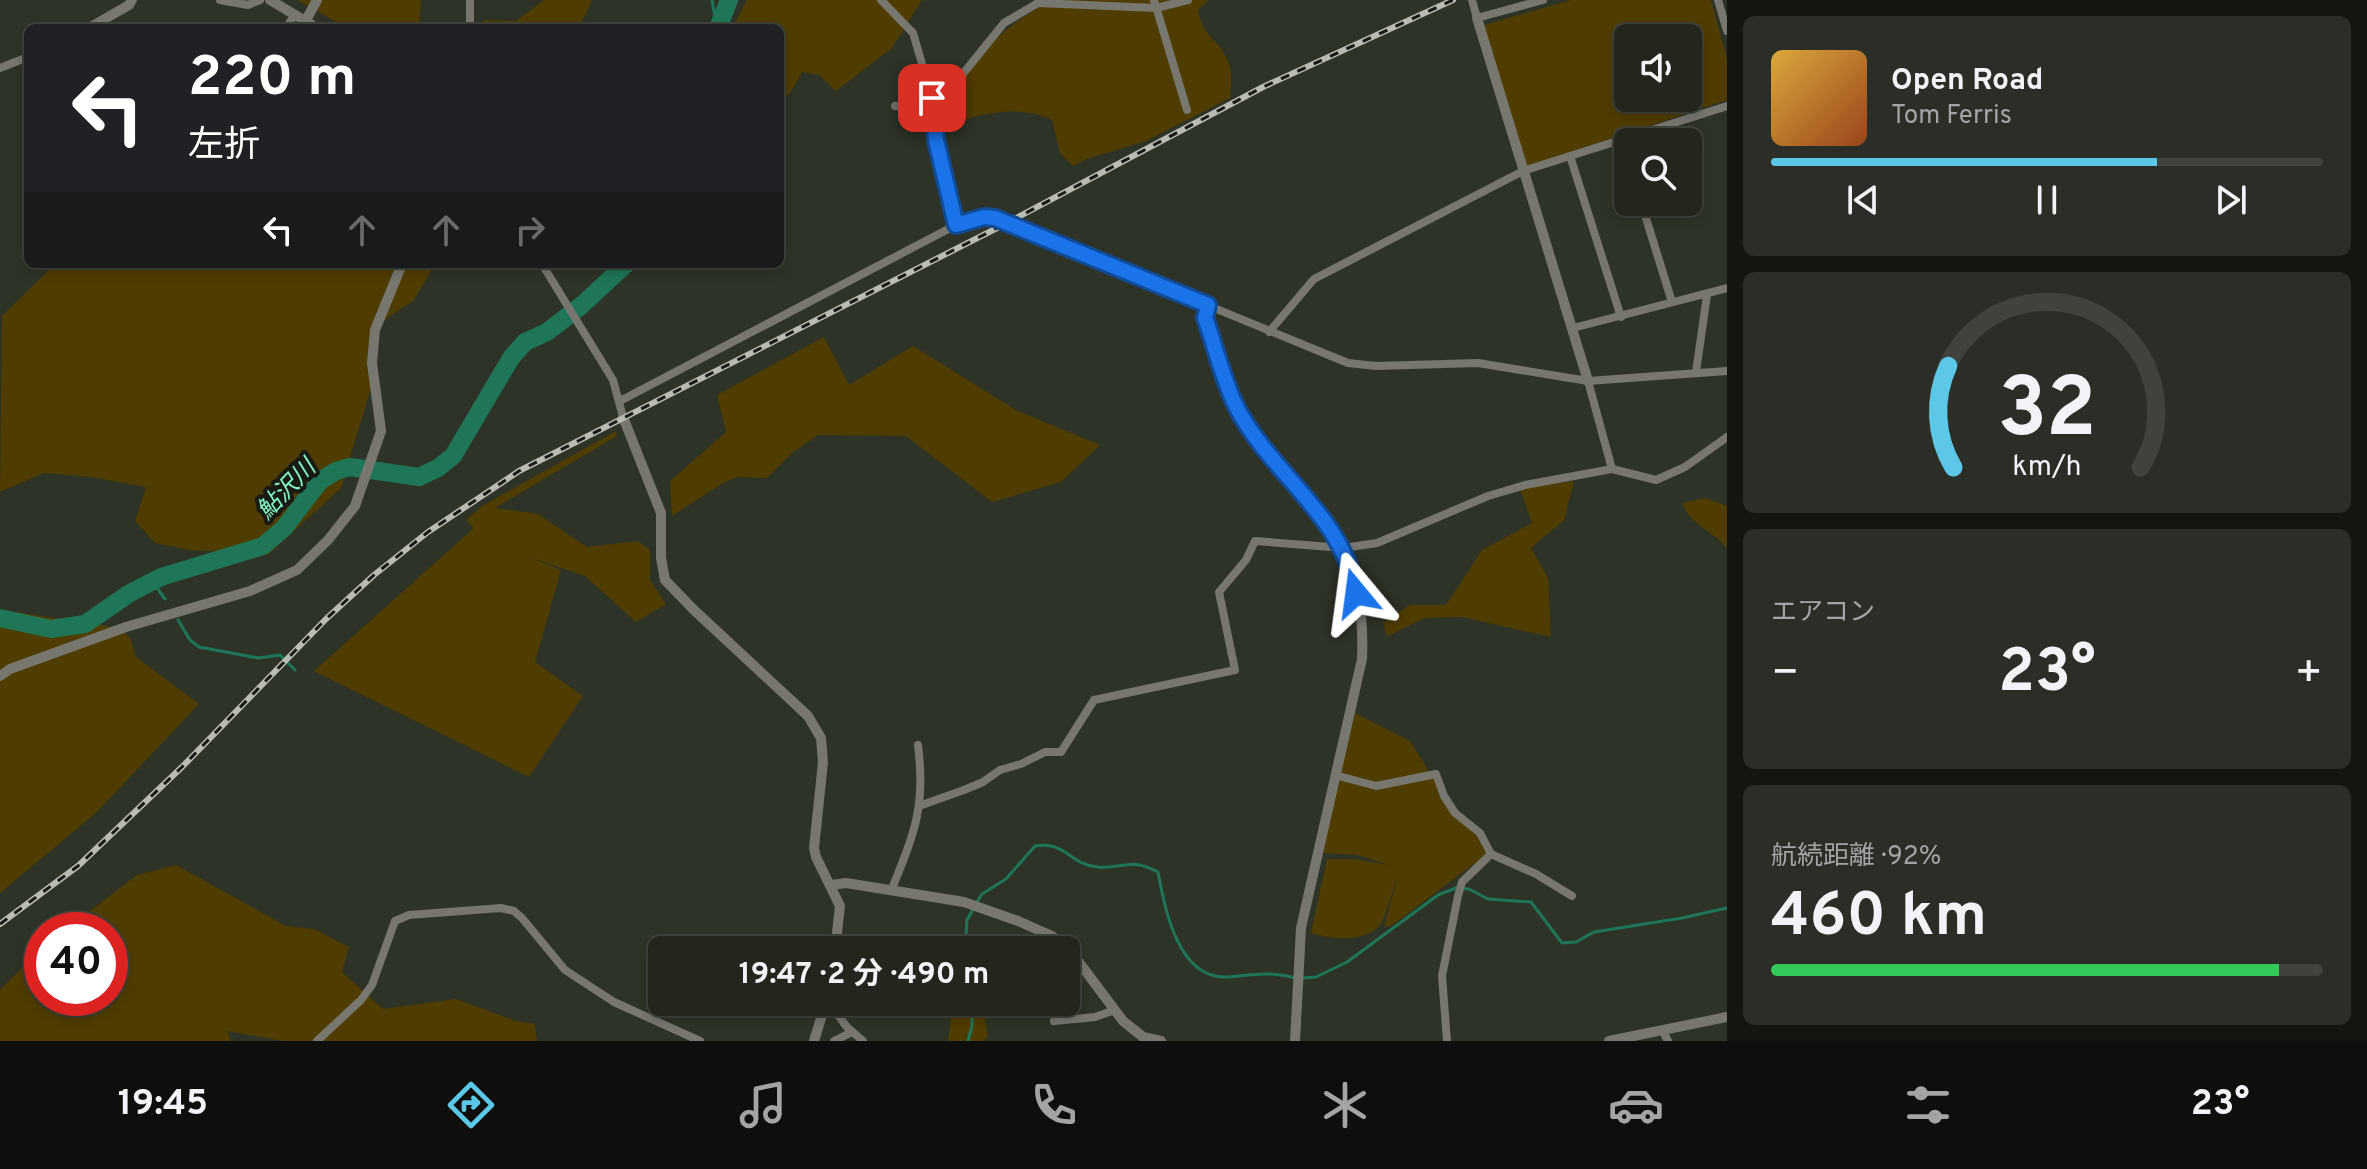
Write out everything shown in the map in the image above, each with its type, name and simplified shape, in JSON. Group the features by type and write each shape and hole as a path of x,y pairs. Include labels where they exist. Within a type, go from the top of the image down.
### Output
{"street":[{"path":"96,24 129,5 132,0"},
{"path":"220,0 248,5 260,0"},
{"path":"270,0 309,24"},
{"path":"305,22 317,0"},
{"path":"470,0 470,24"},
{"path":"881,0 913,33 932,98 936,140 956,225"},
{"path":"932,98 962,75 1004,23 1040,2 1155,4 1188,0"},
{"path":"1472,0 1573,328 1612,469"},
{"path":"1477,18 1543,0"},
{"path":"1718,0 1727,31"},
{"path":"1155,4 1187,110"},
{"path":"288,24 294,15"},
{"path":"0,68 24,59"},
{"path":"895,106 933,110"},
{"path":"1657,128 1727,106"},
{"path":"1269,332 1314,279 1523,171 1614,142"},
{"path":"1570,156 1621,317"},
{"path":"1645,216 1672,302"},
{"path":"620,401 956,225 984,217 995,218 1348,363 1376,366 1478,363 1588,381 1727,371"},
{"path":"0,676 10,669 126,627 250,591 297,570 328,540 355,506 381,431 372,363 375,330 400,268"},
{"path":"545,268 613,380 623,417 661,513 661,558 665,580 808,716 821,738 823,762 814,848 840,906 837,936"},
{"path":"1573,328 1727,288"},
{"path":"1696,372 1707,295"},
{"path":"1208,305 1205,318 1238,409 1261,444 1333,530 1343,548 1354,577 1363,634 1301,928 1295,1041"},
{"path":"919,806 983,782 1000,770 1045,752 1061,752 1094,700 1235,670 1219,592 1246,560 1255,541 1343,548 1377,543 1488,496 1525,485 1612,469 1656,480 1685,467 1727,437"},
{"path":"891,891 916,830 922,780 918,745"},
{"path":"1335,775 1376,786 1436,774 1444,796 1455,813 1480,833 1491,854 1536,874 1572,896"},
{"path":"1447,1041 1442,976 1458,896 1462,882 1491,854"},
{"path":"832,885 846,883 964,902 1052,936 1075,957 1123,1021 1143,1037 1161,1041"},
{"path":"317,1041 354,1008 372,985 395,921 409,915 501,908 514,911 522,918 565,970 614,1002 700,1041"},
{"path":"1054,1021 1095,1017 1115,1010"},
{"path":"814,1041 822,1016"},
{"path":"839,1016 863,1041"},
{"path":"1609,1041 1727,1017"},
{"path":"1662,1030 1668,1041"},
{"path":"834,1041 852,1032"}],"shaded area":[{"path":"297,0 421,0 419,24 340,24"},
{"path":"544,0 592,0 581,24 482,24 483,20 516,21"},
{"path":"747,0 922,0 892,48 836,91 819,75 802,72 791,92 784,98 784,24 736,24"},
{"path":"1053,0 1209,0 1198,10 1203,27 1229,64 1230,98 1146,141 1073,166 1060,153 1052,120 1040,115 1003,112 954,123 940,118 939,100 977,57 1005,31"},
{"path":"1571,0 1711,0 1727,59 1727,100 1702,108 1702,24 1614,24 1614,112 1691,112 1643,128 1614,128 1614,137 1522,168 1477,27"},
{"path":"51,268 433,268 414,300 377,325 370,391 341,488 269,554 190,550 155,543 135,521 146,487 92,477 44,473 0,492 2,316"},
{"path":"824,337 849,385 913,346 1016,410 1100,445 1061,482 992,502 906,436 818,435 792,453 767,478 738,477 723,483 672,516 670,481 726,432 717,395"},
{"path":"616,431 617,436 495,508 538,514 587,547 638,541 650,550 650,580 666,604 636,622 585,576 530,557 561,570 535,662 583,696 529,777 314,671 474,528 466,520 482,506"},
{"path":"1574,481 1564,520 1531,548 1548,578 1551,637 1462,617 1425,618 1387,636 1383,623 1410,605 1446,605 1482,550 1532,523 1520,489"},
{"path":"1705,498 1727,506 1727,549 1691,518 1682,503"},
{"path":"16,612 119,628 130,638 136,657 199,704 96,813 0,893 0,617"},
{"path":"1355,713 1410,741 1453,810 1474,828 1490,852 1391,926 1384,927 1397,879 1379,926 1365,935 1337,938 1311,933 1327,859 1353,859 1389,865 1358,855 1322,853"},
{"path":"176,865 286,926 314,929 349,947 342,972 383,1009 456,999 516,1021 535,1024 537,1041 282,1041 228,1031 230,1041 0,1041 0,990 24,966 24,1016 128,1016 128,912 89,912 137,875"},
{"path":"951,1016 984,1016 988,1036 984,1041 948,1041"}],"waterway":[{"path":"712,0 719,22"},
{"name":"鮎沢川","path":"720,24 729,0"},
{"name":"鮎沢川","path":"0,618 51,629 85,624 130,593 161,577 263,546 284,528 320,481 336,471 350,467 419,477 438,468 453,456 511,358 525,342 547,332 622,268"},
{"path":"152,581 165,599"},
{"path":"178,620 190,640 199,647 258,658 280,655 295,670"},
{"path":"977,902 982,894 1006,879 1035,846 1054,847 1080,862 1098,867 1140,865 1158,872 1177,940 1197,967 1211,975 1228,977 1270,974 1296,978"},
{"path":"1303,978 1316,977 1347,962 1438,895 1456,888 1469,889 1488,899 1531,902 1562,943 1576,942 1594,932 1727,908"},
{"path":"966,936 967,920 973,909"},
{"path":"968,1041 972,1016"}],"railway":[{"path":"0,924 78,866 374,575 428,532 519,471 1007,223 1263,87 1453,0"}],"route":[{"path":"932,98 936,140 956,225 971,219 995,218 1208,305 1205,318 1238,409 1261,444 1333,530 1354,577 1356,593"}]}
